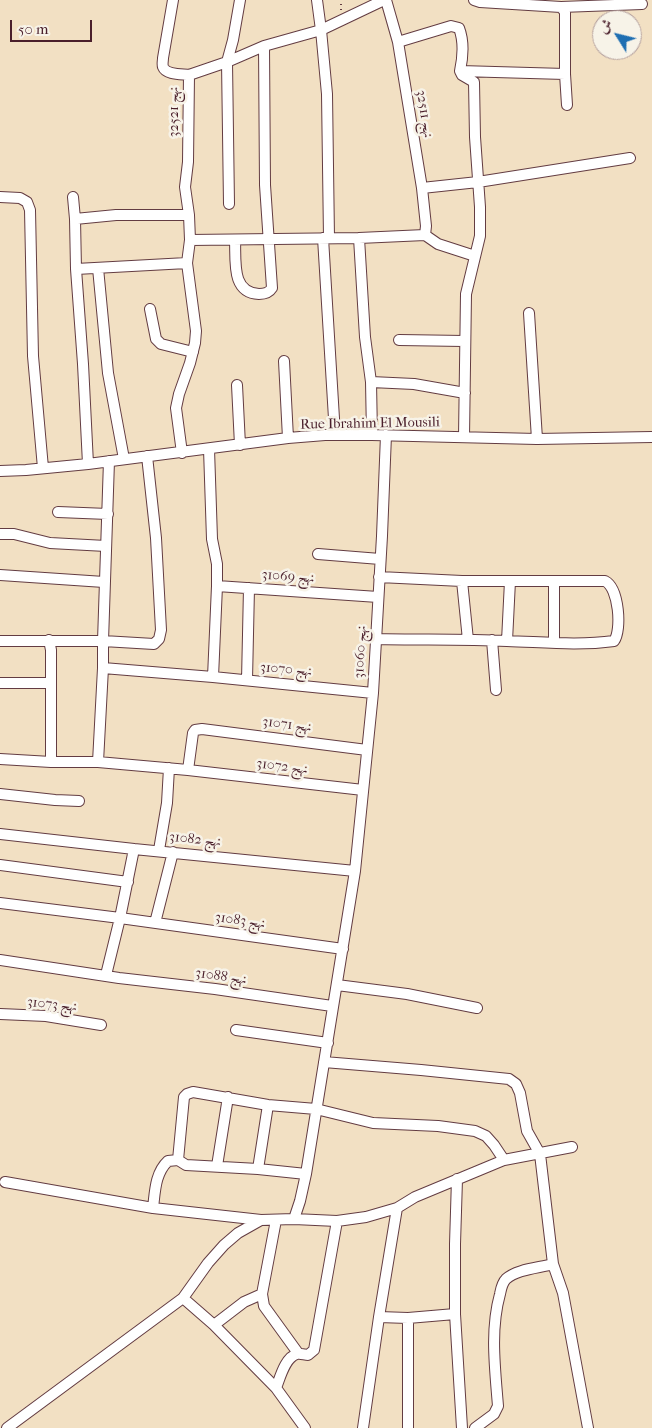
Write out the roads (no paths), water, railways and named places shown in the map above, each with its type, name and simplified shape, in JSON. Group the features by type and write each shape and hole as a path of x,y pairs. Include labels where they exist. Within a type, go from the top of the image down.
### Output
{"street":[{"name":"نهج 32521","path":"173,0 163,58 166,70 189,75 188,162 185,187 190,240 187,263 196,331 193,352 176,408 182,452"},
{"path":"228,204 227,62 240,0"},
{"path":"317,0 326,94 326,238 335,435"},
{"path":"189,75 227,62 264,46 321,30 385,0"},
{"name":"نهج 32511","path":"385,0 398,42 422,188 426,226 425,235"},
{"path":"474,0 480,2 561,7 646,3"},
{"path":"561,7 565,12 567,105"},
{"path":"398,42 450,26 458,28 462,44 460,71 462,75 474,82 474,128 480,208 480,236 466,294 464,437"},
{"path":"235,240 237,278 240,286 254,294 269,292 272,288 268,239 263,111 264,46"},
{"path":"460,71 565,74"},
{"path":"422,188 478,182 630,158"},
{"path":"0,197 20,198 27,202 30,210 33,356 43,468"},
{"path":"73,197 88,464"},
{"path":"75,219 116,215 189,215"},
{"path":"190,240 359,238 425,235 438,244 475,256"},
{"path":"359,238 365,337 371,382 372,435"},
{"path":"76,269 187,263"},
{"path":"98,268 108,373 124,459"},
{"path":"150,309 156,339 161,344 193,352"},
{"path":"529,313 537,439"},
{"path":"398,340 464,341"},
{"path":"284,361 288,438"},
{"path":"371,382 414,384 465,394"},
{"path":"237,385 240,445"},
{"name":"Rue Ibrahim El Mousili","path":"0,471 109,462 288,438 335,435 537,439 652,437"},
{"name":"نهج 31060","path":"343,949 355,871 373,692 387,453 386,435"},
{"path":"208,449 212,539 217,564 213,677"},
{"path":"0,641 103,640 151,644 158,642 161,630 156,538 147,456"},
{"path":"98,762 103,668 104,582 109,462"},
{"path":"58,512 108,514"},
{"path":"0,534 14,534 50,543 106,546"},
{"path":"318,554 380,559"},
{"path":"0,575 104,582"},
{"path":"376,639 507,640 554,643 614,641 618,632 617,601 613,588 606,581 462,581 379,578"},
{"path":"462,581 468,640"},
{"path":"507,640 510,581"},
{"path":"554,582 554,643"},
{"name":"نهج 31069","path":"217,586 378,597"},
{"path":"247,680 249,588"},
{"path":"49,640 51,650 51,762"},
{"path":"492,640 496,690"},
{"name":"نهج 31070","path":"103,668 373,692"},
{"path":"0,683 50,683"},
{"name":"نهج 31071","path":"193,770 193,733 195,730 202,729 367,750"},
{"name":"نهج 31072","path":"0,759 98,762 193,770 364,790"},
{"path":"159,850 167,803 169,768"},
{"path":"0,794 79,801"},
{"name":"نهج 31082","path":"0,834 355,871"},
{"path":"106,975 134,849"},
{"path":"155,923 173,852"},
{"path":"0,865 128,882"},
{"path":"0,903 120,918"},
{"name":"نهج 31083","path":"120,918 343,949"},
{"path":"294,1219 306,1174 328,1043 332,1006 343,949"},
{"name":"نهج 31088","path":"0,960 118,978 332,1006"},
{"path":"337,985 407,994 477,1008"},
{"name":"نهج 31073","path":"0,1014 46,1016 101,1025"},
{"path":"236,1030 328,1043"},
{"path":"324,1062 509,1079 516,1084 520,1093 527,1131 540,1154 553,1264 562,1293 588,1428"},
{"path":"178,1160 183,1106 187,1094 198,1092 268,1104 316,1109 373,1124 438,1126 475,1131 486,1136 504,1160"},
{"path":"217,1166 228,1097"},
{"path":"258,1169 268,1104"},
{"path":"5,1182 153,1208 261,1220 337,1221 366,1217 397,1208 415,1197 504,1160 572,1147"},
{"path":"153,1208 159,1172 168,1161 178,1160 186,1165 306,1174"},
{"path":"457,1179 455,1314 462,1428"},
{"path":"363,1428 397,1208"},
{"path":"7,1428 183,1298 208,1263 224,1245 238,1233 261,1220"},
{"path":"276,1220 262,1294 264,1306 298,1354"},
{"path":"276,1388 287,1362 293,1356 298,1354 308,1355 314,1350 337,1221"},
{"path":"475,1428 494,1414 498,1406 494,1314 503,1283 506,1279 516,1274 553,1264"},
{"path":"214,1325 244,1302 262,1294"},
{"path":"183,1298 214,1325 276,1388 305,1428"},
{"path":"379,1317 408,1318 455,1314"},
{"path":"408,1318 408,1428"}]}
